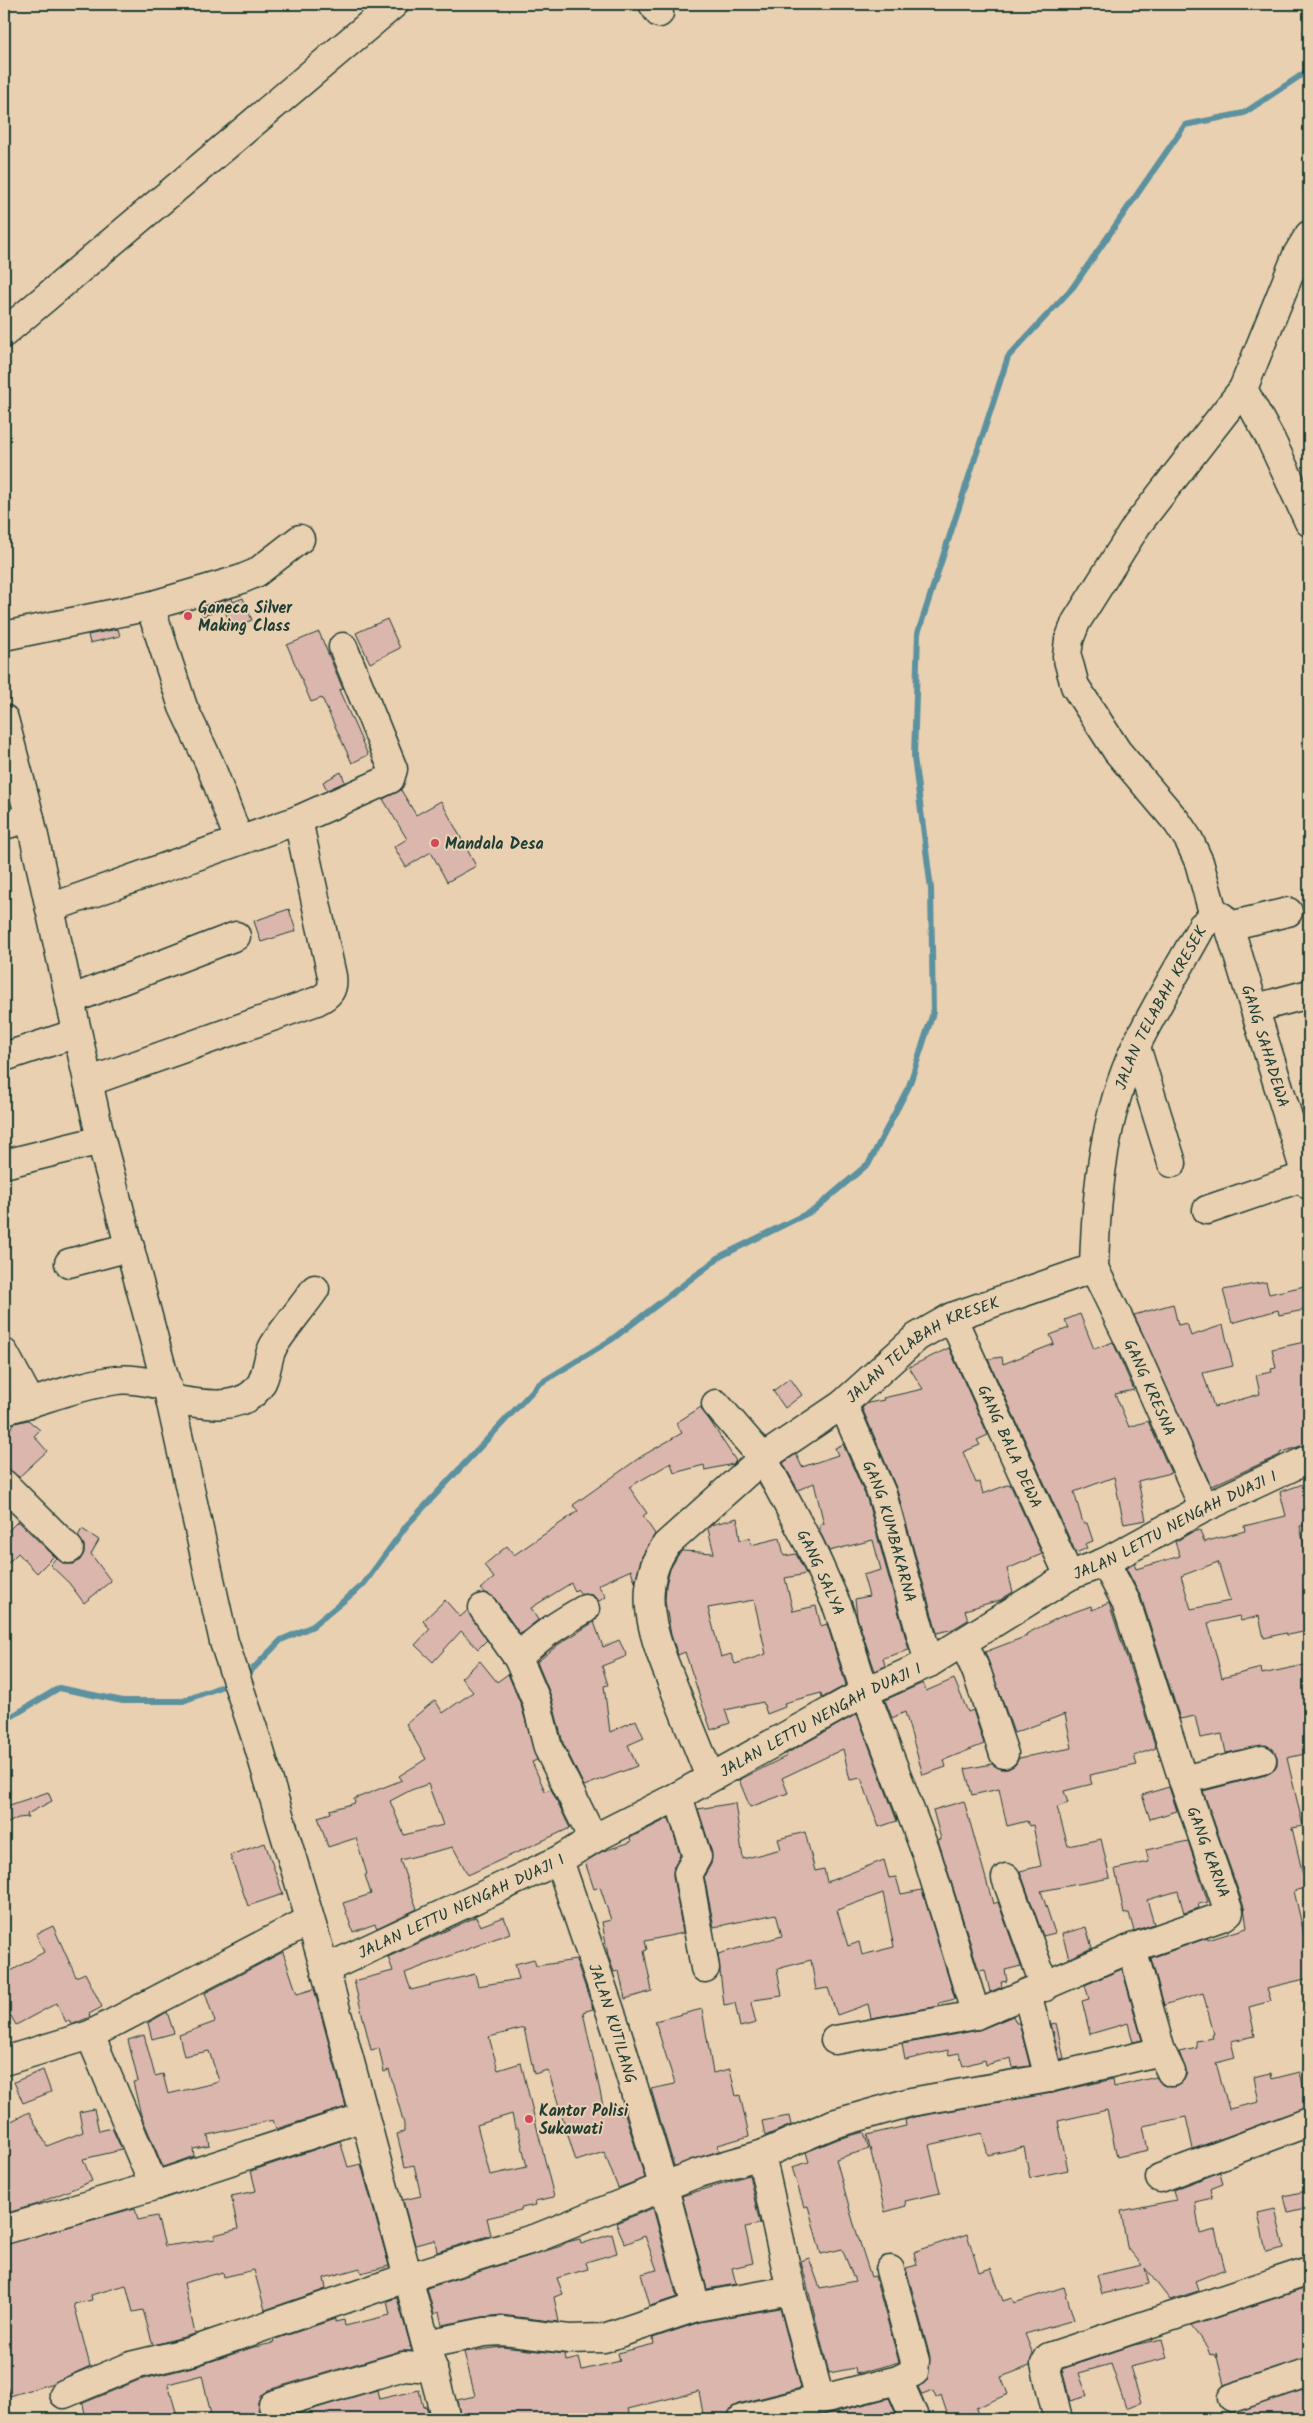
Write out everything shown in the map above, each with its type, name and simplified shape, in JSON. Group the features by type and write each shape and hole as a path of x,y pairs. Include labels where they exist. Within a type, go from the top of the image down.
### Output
{"street":[{"path":"4,333 393,4"},
{"name":"GANG SAHADEWA","path":"1308,1180 1256,1008 1189,840 1177,822 1117,751 1075,686 1067,656 1069,640 1076,622 1137,525 1243,389 1297,255 1309,235"},
{"path":"1243,389 1271,440 1309,522"},
{"path":"4,636 150,606 205,591 256,573 300,539"},
{"path":"150,606 183,706 209,762 239,840"},
{"path":"50,908 298,820 385,783 392,775 392,769 343,647"},
{"path":"4,719 30,818 101,1140 169,1392 224,1642 257,1741 325,1969 406,2278 430,2356 446,2419"},
{"path":"4,825 30,818"},
{"path":"88,1082 317,1001 330,993 333,985 332,976 298,820"},
{"path":"1222,921 1288,912"},
{"name":"JALAN TELABAH KRESEK","path":"710,1777 654,1638 650,1590 654,1569 666,1545 764,1458 843,1404 917,1337 952,1317 1094,1268 1098,1190 1109,1131 1123,1079 1136,1047 1202,926 1222,921"},
{"path":"70,1000 236,936"},
{"path":"1256,1008 1309,994"},
{"path":"4,1057 77,1033"},
{"path":"1136,1047 1172,1163"},
{"path":"4,1164 101,1140"},
{"path":"1207,1210 1308,1180"},
{"path":"69,1263 130,1247"},
{"name":"GANG KRESNA","path":"1094,1268 1133,1348 1204,1508"},
{"path":"4,1410 86,1386 118,1380 139,1381 169,1392 217,1405 237,1401 252,1394 262,1383 273,1346 315,1289"},
{"name":"GANG BALA DEWA","path":"952,1317 1069,1576"},
{"path":"4,1353 31,1403"},
{"name":"GANG SALYA","path":"716,1404 764,1458 810,1546 838,1608 865,1692 927,1855 976,2015"},
{"name":"GANG KUMBAKARNA","path":"843,1404 882,1494 929,1663"},
{"name":"JALAN LETTU NENGAH DUAJI I","path":"325,1969 559,1860 593,1838 678,1796 865,1692 929,1663 1069,1576 1105,1562 1204,1508 1309,1459"},
{"path":"6,1492 69,1549"},
{"name":"GANG KARNA","path":"835,2040 976,2015 1132,1948 1224,1916 1229,1912 1183,1780 1126,1602 1105,1562"},
{"path":"484,1608 518,1658 536,1700 548,1748 593,1838"},
{"path":"518,1658 533,1642 586,1609"},
{"path":"964,1643 977,1672 1004,1754"},
{"path":"1183,1780 1262,1760"},
{"path":"678,1796 697,1857 688,1873 705,1968"},
{"name":"JALAN KUTILANG","path":"559,1860 615,2025 664,2188 696,2307"},
{"path":"1006,1878 1036,1990 1048,2078"},
{"path":"4,2061 90,2035 310,1920"},
{"path":"64,2394 134,2365 193,2351 406,2278 539,2237 695,2174 761,2155 833,2124 911,2102 1048,2078 1166,2061 1132,1948"},
{"path":"90,2035 154,2186"},
{"path":"4,2230 154,2186 364,2117"},
{"path":"1160,2178 1309,2122"},
{"path":"761,2155 791,2290 820,2400"},
{"path":"742,2419 898,2380 914,2372 916,2364 890,2270"},
{"path":"1058,2419 1046,2364 1047,2359 1309,2271"},
{"path":"273,2405 404,2366 485,2332 502,2331 569,2339 604,2338 696,2307 791,2290"},
{"path":"1232,2398 1309,2372"},
{"path":"898,2380 915,2419"}],"building":[{"path":"232,598 233,602 243,598 252,620 232,628 224,609 203,616 200,608"},
{"path":"387,619 400,648 370,663 356,633"},
{"path":"118,629 120,636 90,643 88,635"},
{"path":"319,632 343,689 339,690 368,755 352,763 322,698 311,702 287,645"},
{"path":"341,772 345,782 327,790 323,782"},
{"path":"401,790 416,815 441,801 476,866 447,882 431,852 406,867 394,847 407,839 383,799"},
{"path":"289,909 296,931 261,942 254,921"},
{"path":"1266,1282 1269,1294 1309,1285 1309,1309 1279,1315 1278,1310 1232,1323 1223,1290"},
{"path":"1173,1304 1178,1325 1187,1323 1191,1336 1223,1325 1233,1366 1203,1373 1214,1407 1260,1394 1256,1375 1272,1372 1271,1369 1276,1368 1272,1349 1309,1341 1309,1443 1280,1453 1280,1455 1211,1486 1134,1315"},
{"path":"1080,1314 1094,1349 1113,1342 1134,1390 1115,1394 1129,1427 1148,1421 1171,1473 1138,1481 1146,1520 1124,1524 1114,1477 1074,1492 1083,1523 1087,1523 1093,1541 1085,1544 1087,1548 1076,1553 988,1359 1002,1357 1003,1364 1054,1344 1050,1335 1069,1328 1065,1320"},
{"path":"949,1348 988,1435 977,1440 980,1445 963,1452 976,1483 980,1482 983,1494 1010,1484 1042,1554 1007,1569 1013,1592 1000,1600 965,1610 968,1620 953,1629 937,1633 897,1490 862,1408 868,1403 884,1400 883,1398 923,1389 909,1367"},
{"path":"790,1378 802,1395 785,1408 773,1391"},
{"path":"701,1407 736,1461 733,1464 705,1470 704,1465 674,1473 671,1463 629,1487 647,1513 643,1516 655,1534 642,1556 635,1582 631,1570 598,1585 606,1597 599,1601 592,1595 581,1594 577,1589 575,1591 571,1583 531,1608 538,1620 520,1634 495,1599 480,1589 494,1578 484,1565 507,1546 514,1555 578,1511 573,1505 642,1456 682,1433 676,1423"},
{"path":"28,1420 40,1430 34,1436 47,1451 19,1477 4,1468 4,1435 15,1423"},
{"path":"843,1444 867,1499 909,1650 883,1658 885,1666 875,1671 857,1617 855,1599 869,1596 863,1575 881,1570 873,1540 829,1551 820,1532 820,1524 824,1524 814,1483 798,1490 783,1463 796,1454 802,1467 838,1455 835,1448"},
{"path":"1309,1482 1309,1525 1300,1526 1309,1570 1304,1571 1309,1589 1309,1631 1287,1635 1286,1633 1264,1638 1259,1616 1241,1621 1239,1616 1208,1623 1222,1678 1261,1668 1262,1674 1309,1664 1309,1753 1287,1758 1303,1826 1292,1828 1306,1888 1294,1891 1306,1942 1309,1941 1309,1978 1267,1988 1271,2001 1249,2007 1255,2036 1231,2041 1235,2058 1216,2063 1229,2109 1259,2102 1254,2077 1271,2073 1272,2079 1300,2072 1308,2107 1193,2149 1186,2117 1143,2126 1148,2150 1117,2157 1107,2110 1058,2121 1068,2170 1030,2178 1024,2147 988,2155 982,2133 929,2145 940,2193 905,2201 906,2206 885,2212 867,2135 906,2126 905,2120 914,2117 1052,2093 1113,2079 1114,2087 1156,2077 1163,2085 1169,2087 1177,2086 1184,2080 1187,2073 1179,2052 1197,2048 1196,2041 1213,2038 1212,2035 1214,2034 1203,1993 1164,2005 1151,1958 1207,1938 1208,1940 1247,1928 1244,1907 1203,1791 1266,1775 1273,1771 1277,1765 1277,1757 1273,1749 1266,1745 1226,1753 1222,1734 1200,1738 1195,1716 1180,1719 1141,1597 1126,1568 1134,1564 1136,1569 1180,1556 1175,1542 1192,1532 1200,1530 1204,1542 1245,1531 1244,1526 1286,1516 1280,1492","holes":["1218,1562 1230,1601 1191,1609 1181,1576"]},
{"path":"737,1518 740,1540 750,1538 751,1545 780,1538 784,1556 796,1554 806,1574 785,1578 793,1611 816,1606 821,1626 827,1624 846,1685 822,1698 821,1693 784,1703 785,1707 767,1714 763,1702 725,1710 730,1723 711,1730 685,1652 678,1655 671,1635 665,1601 670,1569 678,1555 683,1551 714,1553 708,1529 711,1525","holes":["754,1600 766,1654 735,1664 731,1654 721,1657 708,1608"]},
{"path":"18,1521 54,1556 37,1573 18,1553 4,1567 4,1535"},
{"path":"82,1529 99,1540 91,1554 111,1581 84,1603 69,1583 50,1565 56,1558 65,1564 74,1564 80,1560 84,1553 84,1545 78,1536"},
{"path":"445,1600 460,1617 468,1610 487,1640 478,1649 461,1631 433,1662 415,1645 430,1629 423,1621"},
{"path":"1109,1603 1156,1748 1134,1756 1137,1765 1089,1775 1092,1784 1064,1791 1068,1803 1057,1807 1068,1846 1101,1839 1110,1878 1041,1891 1055,1933 1043,1936 1020,1871 1041,1866 1033,1825 1029,1826 1027,1821 1007,1826 999,1789 972,1795 965,1769 992,1764 1000,1769 1008,1769 1015,1765 1019,1758 1072,1748 1065,1714 1014,1733 985,1652 1027,1636 1026,1634 1060,1617 1091,1606 1092,1610"},
{"path":"594,1622 603,1647 619,1640 627,1656 602,1666 608,1685 604,1686 610,1732 636,1720 644,1738 628,1745 637,1766 584,1786 563,1743 551,1696 537,1662 559,1644"},
{"path":"480,1661 497,1682 508,1674 521,1705 537,1760 532,1762 545,1791 551,1789 570,1828 468,1875 453,1847 400,1860 417,1909 377,1928 375,1924 353,1932 343,1903 371,1894 365,1875 367,1874 356,1838 328,1847 318,1817 331,1813 330,1810 355,1803 354,1799 402,1780 399,1776 426,1759 406,1724 435,1700 443,1713 473,1692 461,1678","holes":["428,1784 443,1825 404,1835 390,1801"]},
{"path":"954,1679 968,1712 973,1710 984,1744 944,1760 946,1767 923,1775 905,1712 892,1718 885,1700 923,1683 926,1691"},
{"path":"857,1714 897,1821 879,1827 861,1778 850,1780 843,1749 782,1778 788,1793 750,1807 739,1780 787,1756 786,1754"},
{"path":"1169,1787 1177,1811 1150,1819 1142,1795"},
{"path":"48,1792 52,1801 27,1814 28,1817 18,1818 4,1825 4,1807"},
{"path":"964,1801 993,1904 998,1902 1021,1966 1005,1970 1007,1981 1001,1982 1002,1987 990,1992 985,1970 979,1971 938,1840 941,1839 933,1810"},
{"path":"735,1803 743,1859 781,1849 778,1839 805,1832 815,1871 824,1869 827,1882 884,1860 889,1878 896,1877 901,1894 922,1890 955,1999 939,2003 940,2006 871,2018 868,2004 837,2015 828,1988 816,1990 811,1960 777,1969 782,1996 754,2000 751,2003 756,2023 740,2027 735,2003 724,2005 718,1954 782,1936 776,1914 714,1927 704,1876 711,1864 712,1853 698,1809","holes":["883,1893 894,1947 862,1955 859,1942 848,1946 837,1910"]},
{"path":"669,1818 680,1855 674,1866 673,1876 683,1933 645,1941 647,1950 644,1951 652,1991 625,1999 619,1971 614,1972 608,1955 602,1922 611,1920 600,1887 594,1889 585,1862 601,1852 631,1842 630,1838"},
{"path":"1188,1841 1208,1902 1198,1904 1199,1908 1184,1913 1178,1891 1147,1900 1154,1924 1134,1931 1129,1913 1124,1914 1115,1869 1149,1862 1146,1850"},
{"path":"265,1843 283,1894 248,1906 230,1855"},
{"path":"476,1917 480,1926 504,1917 510,1933 405,1973 411,1990 475,1974 478,1986 519,1979 515,1964 534,1959 536,1966 576,1960 593,2009 583,2012 604,2110 618,2105 621,2115 625,2114 645,2178 618,2188 604,2152 576,2161 548,2070 534,2074 524,2028 489,2037 498,2070 521,2063 554,2197 535,2201 536,2205 521,2208 521,2210 487,2218 491,2235 437,2252 435,2240 415,2245 403,2200 421,2196 414,2165 405,2167 397,2134 404,2132 404,2124 389,2070 384,2072 379,2048 371,2050 354,1981 393,1971 388,1957","holes":["512,2114 515,2128 518,2128 527,2167 490,2175 477,2125"]},
{"path":"53,1926 76,1977 85,1973 102,2007 89,2014 90,2017 71,2025 69,2020 66,2022 57,2003 16,2025 11,2016 4,2020 4,1975 44,1952 36,1934"},
{"path":"1086,1927 1092,1948 1069,1958 1062,1934"},
{"path":"283,1952 297,1994 314,1989 346,2107 276,2129 273,2120 208,2135 210,2146 193,2149 194,2156 163,2167 141,2115 133,2082 138,2081 128,2040 144,2035 155,2076 163,2074 168,2094 219,2081 209,2051 184,2056 179,2035 215,2022 205,1993"},
{"path":"1122,1969 1142,2040 1133,2042 1128,2023 1090,2034 1082,2001 1089,1999 1085,1985"},
{"path":"702,2009 713,2073 730,2069 736,2096 740,2095 749,2136 718,2145 719,2151 674,2166 651,2089 675,2084 655,2021"},
{"path":"167,2012 174,2033 152,2039 148,2023"},
{"path":"1013,2016 1016,2023 1019,2023 1030,2066 1013,2068 1011,2058 986,2065 985,2060 963,2066 959,2053 949,2055 948,2050 905,2060 902,2044 979,2030"},
{"path":"1056,2023 1064,2058 1060,2059 1051,2024"},
{"path":"43,2070 51,2092 23,2103 14,2082"},
{"path":"94,2109 99,2131 112,2128 122,2150 83,2159 92,2181 34,2205 4,2214 4,2125 29,2112 47,2146 83,2132 79,2112"},
{"path":"789,2116 791,2125 765,2136 762,2121"},
{"path":"864,2132 869,2149 836,2159 871,2277 875,2276 899,2362 856,2374 855,2368 829,2373 801,2261 809,2258 820,2288 855,2281 842,2249 821,2254 808,2206 804,2207 792,2167 809,2162 806,2152 838,2139"},
{"path":"340,2141 348,2167 361,2164 389,2266 361,2273 360,2268 324,2278 326,2289 265,2310 254,2270 224,2277 223,2272 184,2283 195,2334 153,2345 143,2310 133,2312 126,2285 91,2295 92,2300 74,2304 90,2366 53,2383 10,2396 4,2376 4,2245 135,2208 138,2220 157,2216 165,2246 215,2239 214,2235 238,2229 231,2196 256,2191 251,2171"},
{"path":"1220,2172 1223,2184 1210,2189 1212,2198 1195,2202 1200,2234 1215,2230 1225,2269 1195,2281 1198,2291 1170,2300 1145,2268 1149,2284 1102,2294 1097,2275 1142,2265 1127,2247 1121,2211 1176,2200 1173,2190"},
{"path":"749,2175 760,2224 745,2227 753,2263 732,2268 736,2284 707,2289 682,2196"},
{"path":"1306,2191 1309,2208 1288,2213 1284,2196"},
{"path":"653,2208 677,2297 650,2306 641,2274 657,2270 645,2236 625,2244 616,2223"},
{"path":"1275,2209 1284,2248 1266,2252 1258,2213"},
{"path":"612,2234 617,2253 586,2262 588,2269 557,2278 563,2294 554,2297 559,2322 501,2315 442,2325 439,2312 434,2314 427,2288 561,2246 567,2242 580,2239 581,2244"},
{"path":"967,2234 979,2272 991,2268 1003,2301 1012,2298 1014,2303 1064,2287 1074,2320 1025,2334 1033,2354 1030,2366 1001,2377 1008,2394 976,2408 979,2419 949,2419 941,2395 936,2398 933,2391 922,2395 918,2387 927,2380 930,2357 906,2268 917,2265 914,2252"},
{"path":"1307,2288 1309,2294 1309,2357 1224,2385 1216,2353 1216,2358 1213,2354 1210,2355 1207,2347 1191,2326"},
{"path":"397,2298 412,2351 400,2351 268,2390 261,2395 258,2402 258,2410 267,2419 212,2419 202,2375 168,2384 178,2419 86,2419 83,2404 81,2404 139,2380 197,2366 254,2347 274,2343 273,2340 335,2319 335,2322 344,2320 345,2326 390,2315 387,2301"},
{"path":"780,2308 801,2388 738,2404 731,2408 727,2419 707,2419 706,2414 703,2414 699,2391 628,2409 631,2419 461,2419 457,2400 475,2396 464,2352 502,2347 565,2354 566,2361 579,2358 582,2370 620,2361 618,2353 654,2344 653,2338 700,2322"},
{"path":"1162,2339 1167,2358 1130,2367 1141,2402 1126,2408 1111,2364 1079,2373 1087,2396 1070,2401 1062,2369 1134,2345"},
{"path":"1309,2388 1309,2419 1232,2419 1230,2413"},
{"path":"377,2390 379,2399 419,2390 423,2407 426,2406 430,2419 401,2419 400,2415 378,2419 280,2419"},
{"path":"889,2398 898,2419 805,2419 824,2415"}],"waterway":[{"path":"243,1679 281,1640 313,1626 363,1585 407,1525 539,1384 611,1340 721,1256 814,1210 869,1163 909,1086 933,1013 931,889 914,757 918,633 1008,357 1073,287 1185,125 1244,113 1309,70"},
{"path":"4,1721 59,1688 123,1701 183,1701 231,1683"}],"place":[{"name":"Ganeca Silver Making Class","path":"188,616"},
{"name":"Mandala Desa","path":"435,843"},
{"name":"Kantor Polisi Sukawati","path":"529,2119"}]}
